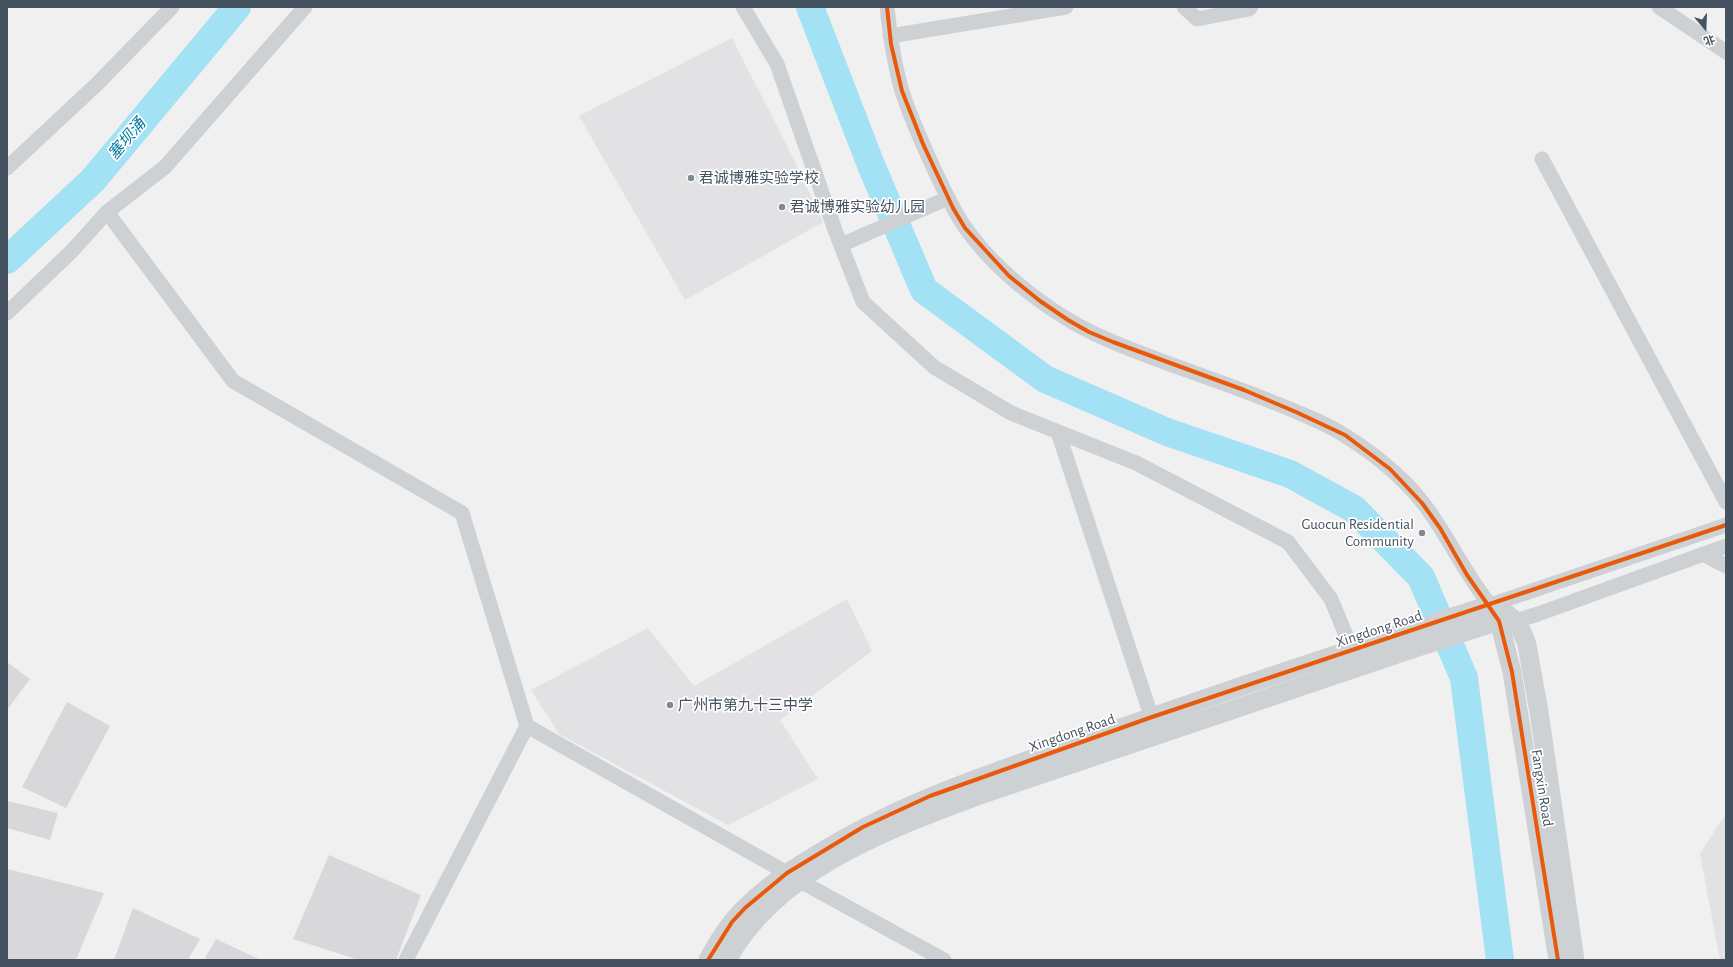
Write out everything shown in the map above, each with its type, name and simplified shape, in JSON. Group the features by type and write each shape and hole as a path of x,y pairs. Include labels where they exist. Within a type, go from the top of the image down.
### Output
{"street":[{"path":"7,168 96,84 172,7"},
{"path":"7,313 72,251 107,212 165,167 305,7"},
{"path":"743,7 777,64 841,245 863,302 934,367 1011,413 1136,463 1288,542 1331,600 1352,650"},
{"path":"887,7 890,36 896,67 909,111 948,198 965,228 1004,271 1040,301 1089,332 1244,390 1314,419 1344,435 1390,469 1422,503 1440,528 1467,575 1490,605 1508,621 1553,609 1726,546"},
{"path":"890,36 1066,7"},
{"path":"1184,7 1197,18 1249,9 1251,7"},
{"path":"1659,7 1726,52"},
{"path":"1542,159 1726,502"},
{"path":"841,245 948,198"},
{"path":"107,212 233,380 462,513 527,726 944,960"},
{"path":"1058,432 1154,726"},
{"path":"1490,605 1726,525"},
{"path":"1703,554 1726,566"},
{"name":"Xingdong Road","path":"1154,726 1471,620 1490,605"},
{"name":"Xingdong Road","path":"1471,620 1508,621"},
{"name":"Fangxin Road","path":"1508,621 1514,686 1558,960"},
{"name":"Fangxin Road","path":"1508,621 1523,634 1527,645 1575,960"},
{"name":"Xingdong Road","path":"708,960 732,922 745,908 794,877 842,855 873,838 932,813 1352,650 1411,640"},
{"path":"406,960 527,726"},
{"name":"Xingdong Road","path":"727,960 749,926 794,877"}],"shaded area":[{"name":"君诚博雅实验学校","path":"732,38 796,164 823,222 685,300 579,116"},
{"name":"广州市第九十三中学","path":"847,599 872,651 780,720 818,779 728,825 559,734 531,690 648,628 694,686"},
{"path":"1726,813 1726,960 1720,960 1700,854"}],"building":[{"path":"7,662 30,679 7,710"},
{"path":"67,702 110,726 66,808 22,787"},
{"path":"7,801 58,813 50,840 7,828"},
{"path":"329,855 421,895 396,960 359,960 293,939"},
{"path":"7,869 104,893 76,960 7,960"},
{"path":"133,908 200,939 188,960 114,960"},
{"path":"216,939 261,960 204,960"}],"waterway":[{"name":"塞坝涌","path":"7,260 93,180 237,7"},
{"path":"810,7 871,165 924,290 1045,379 1167,432 1290,474 1354,509 1421,577 1464,678 1500,960"}],"cycle path":[{"path":"887,7 891,44 902,91 923,144 953,208 965,228 1009,276 1040,301 1089,332 1244,390 1345,435 1390,469 1422,503 1440,528 1467,575 1499,621 1512,672 1558,960"},
{"path":"708,960 732,922 745,908 787,873 863,827 930,796 1152,717 1726,525"}],"place":[{"name":"君诚博雅实验学校","path":"691,178"},
{"name":"君诚博雅实验幼儿园","path":"782,207"},
{"name":"Guocun Residential Community","path":"1422,533"},
{"name":"广州市第九十三中学","path":"670,705"}]}
